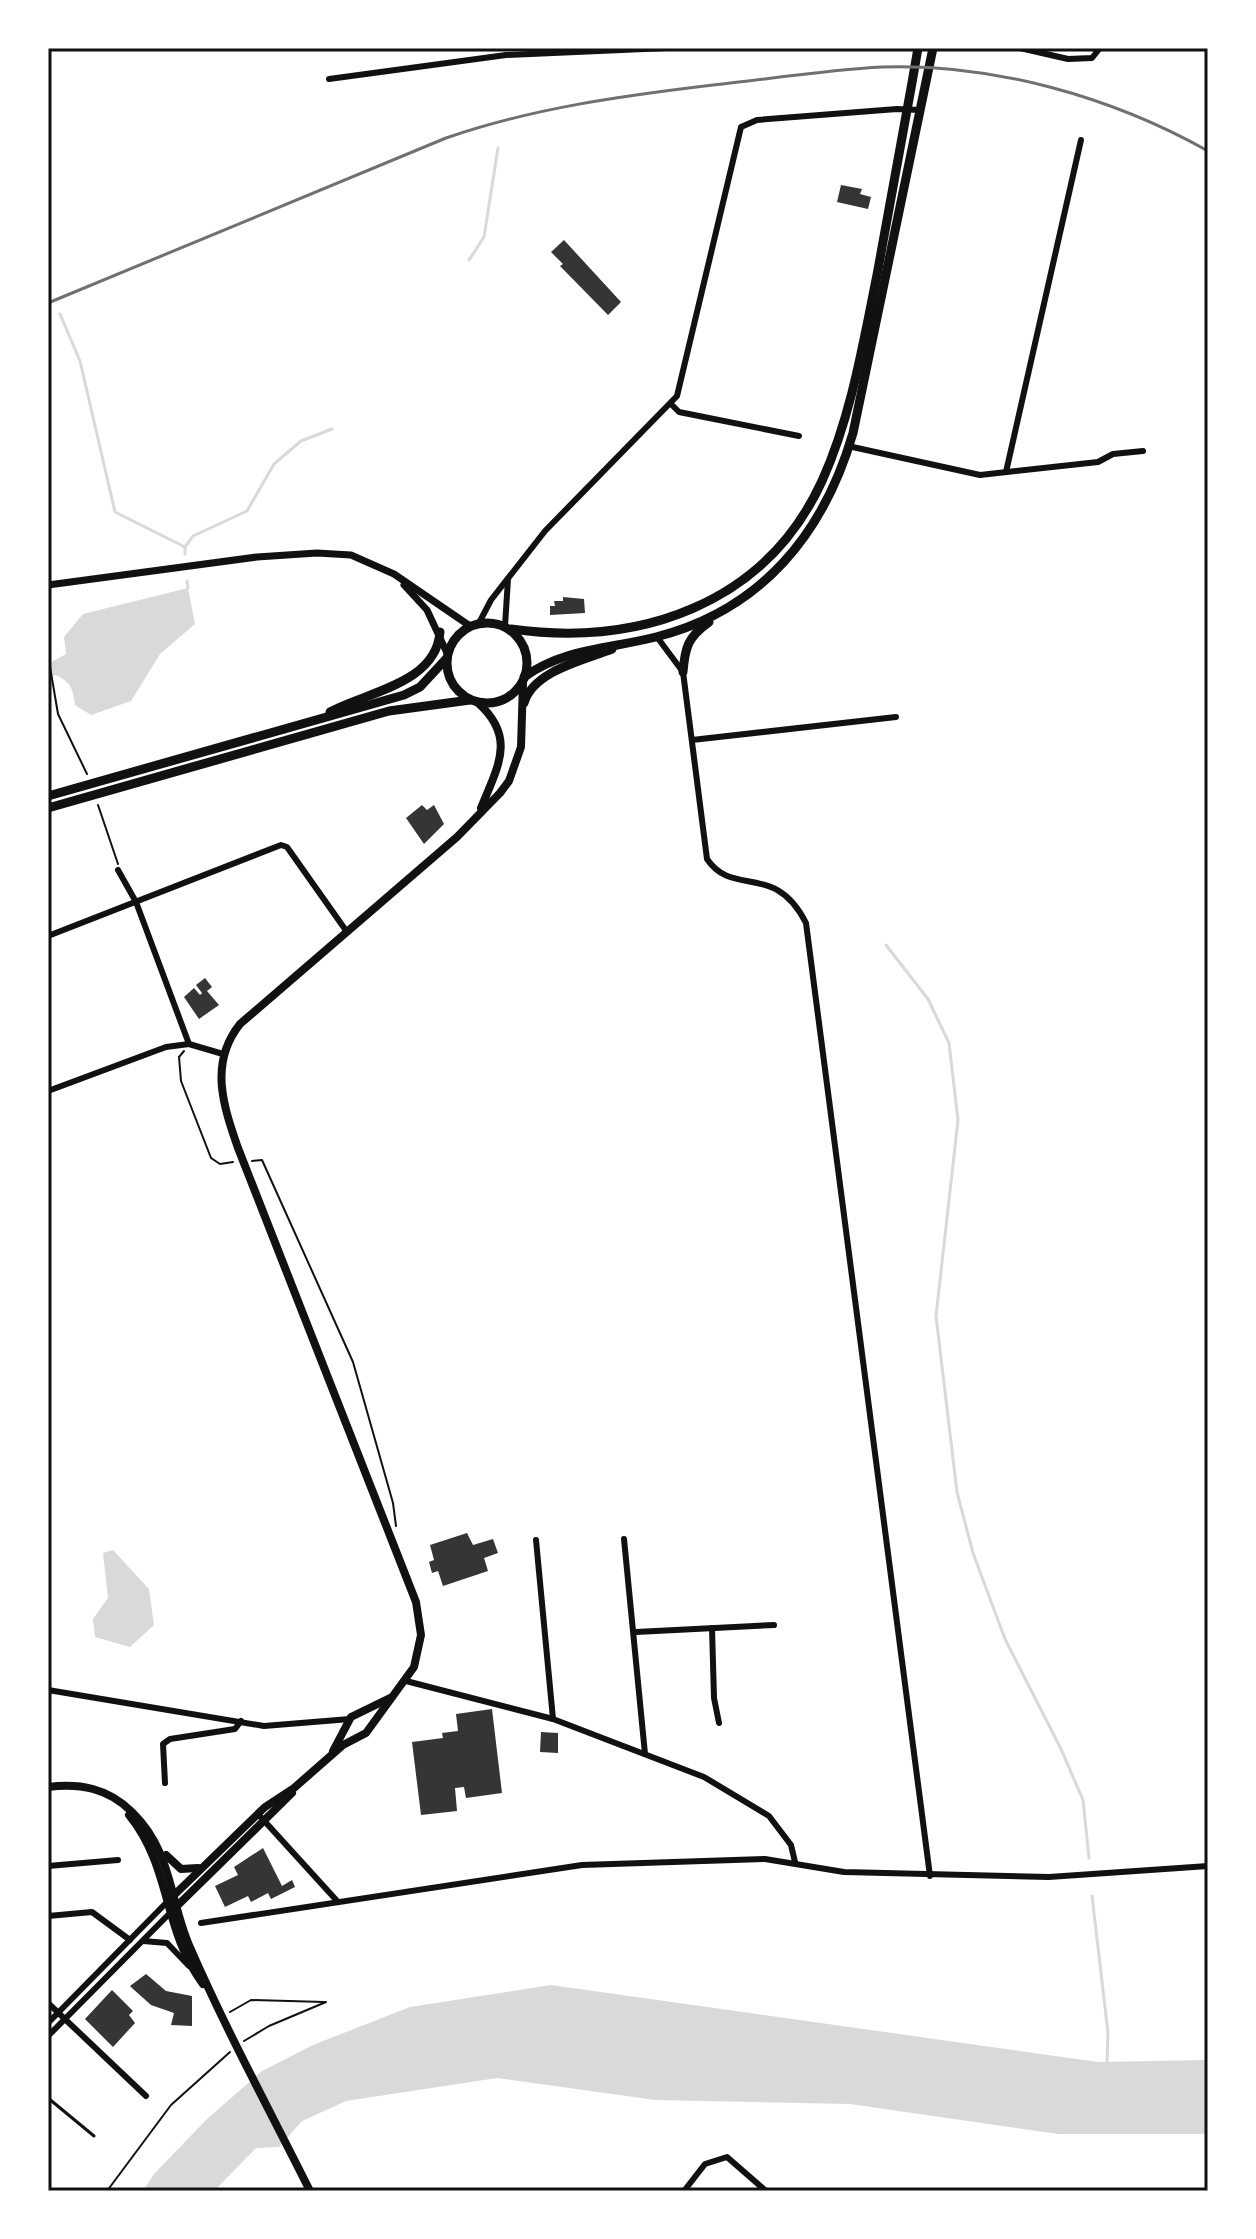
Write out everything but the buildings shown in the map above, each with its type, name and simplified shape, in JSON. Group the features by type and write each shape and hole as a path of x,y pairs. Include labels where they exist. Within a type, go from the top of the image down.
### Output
{"highway":[{"path":"48,796 404,695 420,687 447,656 455,637 474,624 578,635 627,631 685,613 722,593 767,558 799,521 822,481 836,443 862,350 918,48"},
{"path":"683,672 685,647 691,635 767,579 801,544 832,493 849,446 933,48"},
{"path":"48,808 389,711 499,701 516,692 523,680 558,657 657,637 727,607"},
{"path":"508,628 525,650 523,680"},
{"path":"313,722 409,676 432,658 440,632"},
{"path":"524,703 527,693 541,681 584,659 634,641"},
{"path":"447,656 454,687 473,701"}],"main road":[{"path":"170,1913 329,1756 365,1734 406,1681 419,1651 420,1616 238,1148 221,1084 223,1054 240,1024 457,837 500,793 516,765 524,703 523,680"},
{"path":"473,701 490,714 502,739 498,767 480,812"},
{"path":"329,1756 351,1720 394,1695"},
{"path":"351,1720 365,1717 369,1725"},
{"path":"351,1720 357,1737"},
{"path":"168,1901 258,1814 304,1780"},
{"path":"48,1787 73,1785 97,1789 116,1798 139,1820 174,1866 191,1871 211,1857"},
{"path":"97,1789 125,1811 141,1832 159,1869 176,1939 191,1967 226,2015 310,2191"},
{"path":"139,1820 159,1850 176,1894 188,1942 216,2000"}],"street":[{"path":"329,79 506,55 667,48"},
{"path":"1020,48 1079,60 1092,58 1100,48"},
{"path":"48,585 317,553 351,555 394,574 474,624 552,524 671,404 680,389 741,127 757,120 920,110"},
{"path":"1006,472 1081,140"},
{"path":"671,404 679,412 799,436"},
{"path":"836,443 980,475 1098,462 1113,454 1143,451"},
{"path":"394,574 427,610 440,632 447,656"},
{"path":"508,579 508,628"},
{"path":"657,637 683,672 707,859 719,873 778,888 799,910 809,937 930,1876"},
{"path":"692,740 896,717"},
{"path":"48,936 281,845 287,847 347,932"},
{"path":"118,870 136,902 189,1044"},
{"path":"48,1091 166,1047 189,1044 223,1054"},
{"path":"624,1539 636,1632 645,1754"},
{"path":"536,1540 553,1719"},
{"path":"636,1632 774,1625"},
{"path":"712,1628 714,1698 719,1723"},
{"path":"406,1681 553,1719 704,1777 769,1816 791,1845 795,1862"},
{"path":"48,1690 264,1726 351,1720"},
{"path":"165,1783 163,1744 170,1739 235,1729 241,1721"},
{"path":"258,1814 338,1902"},
{"path":"201,1923 582,1865 765,1859 844,1872 1049,1877 1208,1866"},
{"path":"48,1866 118,1860"},
{"path":"48,2036 130,1940 168,1901"},
{"path":"48,1916 92,1912 130,1940"},
{"path":"48,2023 143,1941 170,1913"},
{"path":"143,1941 167,1943 191,1967"},
{"path":"48,2003 146,2096"},
{"path":"684,2191 705,2164 727,2157 766,2191"}],"lane":[{"path":"48,2098 94,2136"}],"path":[{"path":"48,656 58,714 87,776"},
{"path":"98,805 118,870"},
{"path":"107,2191 171,2105 238,2044 269,2026 326,2002 251,2000 226,2015"}],"shaded area":[{"path":"188,588 195,624 160,654 131,701 91,715 75,705 72,690 65,680 55,675 48,677 48,664 66,654 64,637 83,614"},
{"path":"113,1550 149,1589 154,1625 130,1647 95,1637 93,1619 108,1598 103,1553"},
{"path":"551,1985 1098,2062 1208,2060 1208,2134 1058,2134 850,2104 655,2100 497,2078 346,2101 302,2121 279,2147 256,2148 214,2191 143,2191 154,2174 207,2119 262,2071 313,2045 410,2007"}],"waterway":[{"path":"469,260 484,237 498,148"},
{"path":"60,314 80,361 115,512 185,547"},
{"path":"185,554 185,547 193,536 247,511 274,464 301,441 332,429"},
{"path":"187,581 188,588"},
{"path":"886,945 928,999 949,1043 958,1120 936,1316 957,1492 973,1553 1005,1639 1061,1749 1083,1800 1089,1858"},
{"path":"1092,1896 1108,2033 1107,2063"}],"railway":[{"path":"48,303 446,138 544,111 679,89 882,67 966,71 1051,87 1092,100 1171,132 1208,151"}]}
